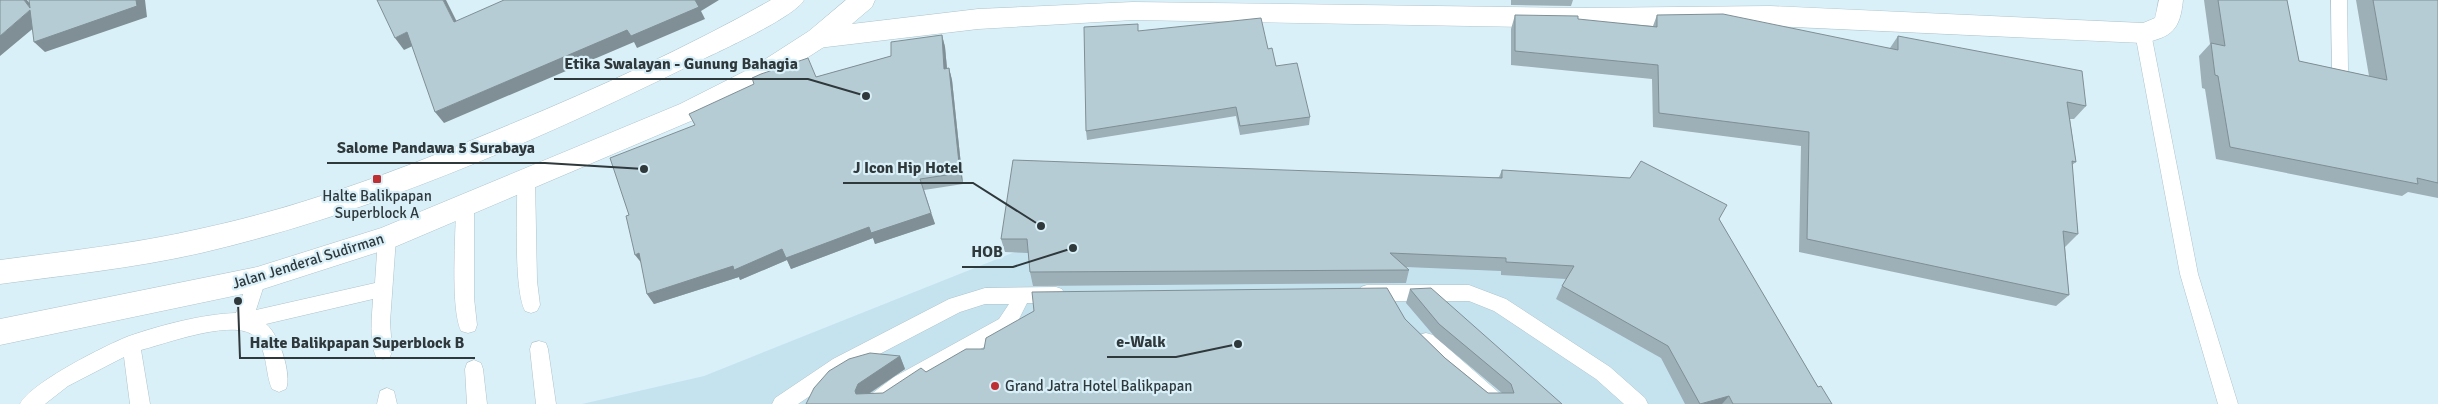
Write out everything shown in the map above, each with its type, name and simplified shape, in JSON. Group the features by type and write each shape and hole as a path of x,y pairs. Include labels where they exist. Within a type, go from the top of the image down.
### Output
{"main road":[{"path":"0,272 166,248 203,240 339,203 436,168 584,104 738,31 792,0"},
{"name":"Jalan Jenderal Sudirman","path":"0,332 257,279 387,238 689,111 762,74 818,38 863,0"},
{"path":"818,38 978,19 1133,11 1769,8 2143,34 2159,31 2167,24 2171,0"}],"lane":[{"path":"2339,0 2340,70"},
{"path":"2143,34 2189,274 2228,404"},
{"path":"526,179 528,281 531,305"},
{"path":"466,204 465,298 468,325"},
{"path":"383,351 381,322 387,238"},
{"path":"243,321 257,279"},
{"path":"30,404 61,380 131,344 216,322 243,321 383,289"},
{"path":"1346,293 1394,300 1469,293 1500,305 1603,373 1638,404"},
{"path":"782,404 840,365 954,305 986,296 1071,294"},
{"path":"873,404 900,383 955,356 1006,325 1022,295"},
{"path":"243,321 262,331 275,357 280,382"},
{"path":"1413,331 1498,404"},
{"path":"131,344 140,404"},
{"path":"539,349 546,404"},
{"path":"474,369 477,404"}],"shaded area":[{"path":"1150,198 1639,214 1786,404 582,404 704,376"}],"building":[{"path":"0,0 24,0 30,8 29,0 136,0 137,6 34,42 30,10 0,36"},
{"path":"377,0 443,0 454,22 504,0 695,0 699,7 631,36 627,30 435,112 407,32 395,38"},
{"path":"2218,0 2287,0 2299,61 2387,80 2373,0 2438,0 2438,183 2417,178 2418,184 2230,147 2218,76 2215,75 2211,43 2225,46"},
{"path":"1723,14 1898,50 1898,36 2082,71 2086,106 2067,102 2076,162 2072,161 2078,234 2063,231 2069,295 1807,239 1809,132 1659,113 1658,65 1515,51 1515,15 1578,16 1578,19 1657,27 1657,15"},
{"path":"1261,18 1268,49 1272,48 1276,66 1297,63 1310,117 1240,126 1236,107 1086,131 1084,27 1138,24 1138,31"},
{"path":"942,35 944,69 949,68 960,173 920,179 931,213 871,233 869,227 786,258 782,249 734,270 733,266 647,294 639,253 635,255 626,216 629,215 610,158 695,125 689,114 754,84 752,78 761,74 808,58 816,77 891,56 891,42"},
{"path":"1013,160 1502,178 1502,170 1630,178 1641,161 1727,205 1719,219 1818,387 1821,386 1832,404 1733,404 1729,396 1700,404 1668,346 1562,286 1574,266 1506,262 1506,258 1390,253 1409,270 1030,272 1027,239 1001,239"},
{"path":"1387,288 1405,319 1445,358 1488,393 1514,393 1511,384 1439,324 1410,289 1431,288 1562,404 806,404 814,388 829,371 849,359 870,353 900,356 858,384 855,391 856,394 883,393 921,368 926,372 966,349 984,349 986,338 1034,311 1032,292"}],"place":[{"name":"Etika Swalayan - Gunung Bahagia","path":"866,96"},
{"name":"Salome Pandawa 5 Surabaya","path":"644,169"},
{"name":"Halte Balikpapan Superblock A","path":"377,179"},
{"name":"J Icon Hip Hotel","path":"1041,226"},
{"name":"HOB","path":"1073,248"},
{"name":"Halte Balikpapan Superblock B","path":"238,301"},
{"name":"e-Walk","path":"1238,344"},
{"name":"Grand Jatra Hotel Balikpapan","path":"995,386"}]}
